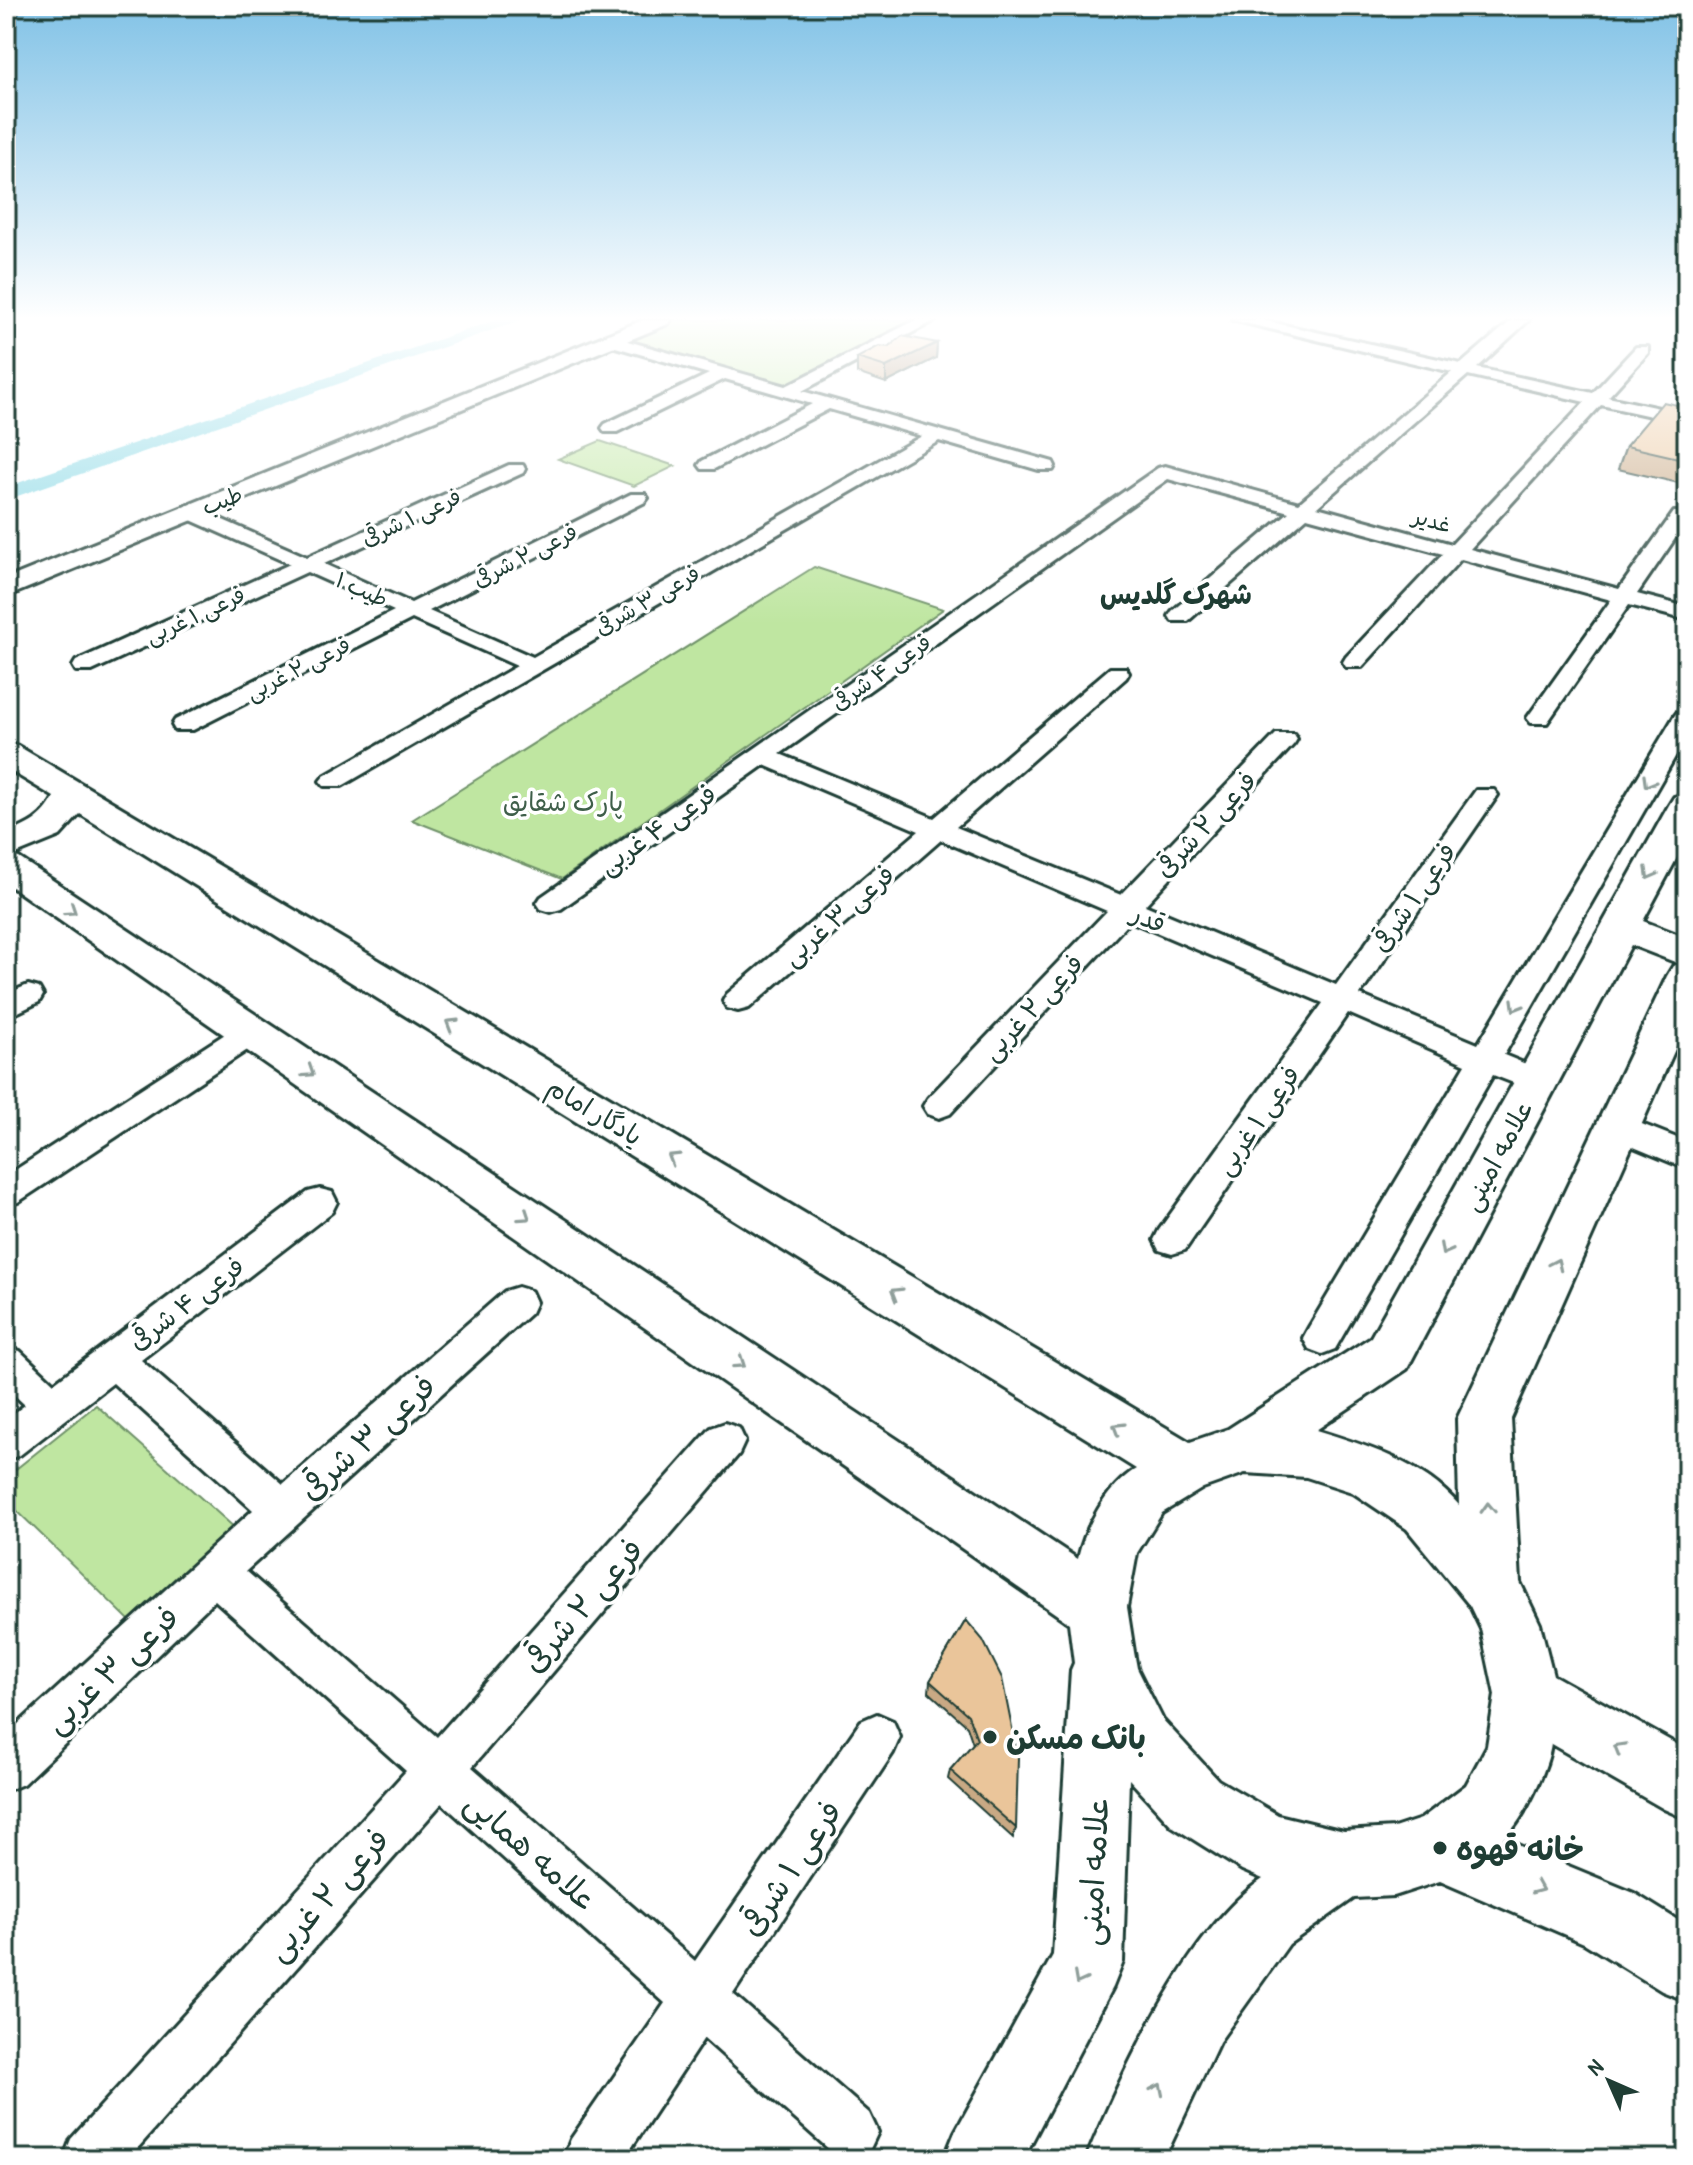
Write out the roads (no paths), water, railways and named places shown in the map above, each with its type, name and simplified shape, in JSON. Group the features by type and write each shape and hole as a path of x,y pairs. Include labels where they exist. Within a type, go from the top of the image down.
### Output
{"main road":[{"name":"یادگار امام","path":"6,753 1185,1469"},
{"path":"6,846 31,838 53,826 65,814 73,794"},
{"name":"علامه امینی","path":"982,2159 1088,1962 1100,1630 1110,1544 1142,1495 1185,1469 1245,1448 1389,1353 1687,805"},
{"path":"6,866 250,1033 406,1135 1100,1630 1107,1674 1140,1743 1195,1803 1266,1846 1344,1865 1394,1862 1440,1847 1489,1808 1518,1754 1526,1695 1510,1624 1491,1586 1427,1510 1369,1472 1306,1452 1245,1448"},
{"path":"1621,927 1687,953"},
{"path":"1491,1586 1484,1419 1687,976"},
{"path":"1526,1695 1687,1786"},
{"path":"1440,1847 1609,1918 1687,1966"},
{"path":"1124,2159 1193,2016 1264,1919 1344,1865"}],"street":[{"name":"طیب","path":"6,589 416,421"},
{"path":"611,428 625,421"},
{"path":"708,465 792,421"},
{"path":"889,421 1046,466"},
{"path":"1180,616 1405,421"},
{"path":"1354,662 1577,421"},
{"name":"فرعی ۳ شرقی","path":"533,665 937,435"},
{"name":"فرعی ۱ شرقی","path":"307,564 516,469"},
{"name":"غدیر","path":"1000,589 1165,472 1687,614"},
{"name":"فرعی ۲ شرقی","path":"413,611 638,498"},
{"name":"طیب ۱","path":"191,513 533,665"},
{"path":"1539,718 1627,597 1681,516"},
{"name":"فرعی ۱ غربی","path":"84,666 307,564"},
{"name":"فرعی ۴ شرقی","path":"762,755 1000,589"},
{"name":"فرعی ۲ غربی","path":"184,725 413,611"},
{"path":"333,781 533,665"},
{"path":"938,829 1118,673"},
{"path":"1322,1338 1687,715"},
{"name":"فرعی ۲ شرقی","path":"1126,908 1285,739"},
{"name":"قدر","path":"762,755 1537,1081"},
{"name":"فرعی ۴ غربی","path":"551,903 762,755"},
{"name":"فرعی ۱ شرقی","path":"1341,999 1485,795"},
{"name":"فرعی ۳ غربی","path":"738,1001 938,829"},
{"name":"فرعی ۲ غربی","path":"939,1106 1126,908"},
{"name":"فرعی ۱ غربی","path":"1172,1240 1341,999"},
{"path":"6,1193 250,1033"},
{"path":"1619,1127 1687,1156"},
{"name":"فرعی ۴ شرقی","path":"53,1406 320,1202"},
{"name":"فرعی ۳ شرقی","path":"215,1571 518,1302"},
{"path":"113,1359 284,1511"},
{"path":"6,1363 53,1406 6,1442"},
{"name":"فرعی ۲ شرقی","path":"439,1770 725,1441"},
{"name":"فرعی ۳ غربی","path":"6,1767 215,1571"},
{"name":"علامه همایی","path":"215,1571 850,2132"},
{"name":"فرعی ۱ شرقی","path":"703,1999 877,1737"},
{"name":"فرعی ۲ غربی","path":"91,2159 439,1770"},
{"path":"591,2159 703,1999"}],"waterway":[{"path":"6,494 219,421"}],"place":[{"name":"بانک مسکن","path":"990,1737"},
{"name":"خانه قهوه","path":"1440,1848"}],"district":[{"name":"شهرک گلدیس","path":"1176,594"}],"park label":[{"name":"پارک شقایق","path":"563,801"}]}
